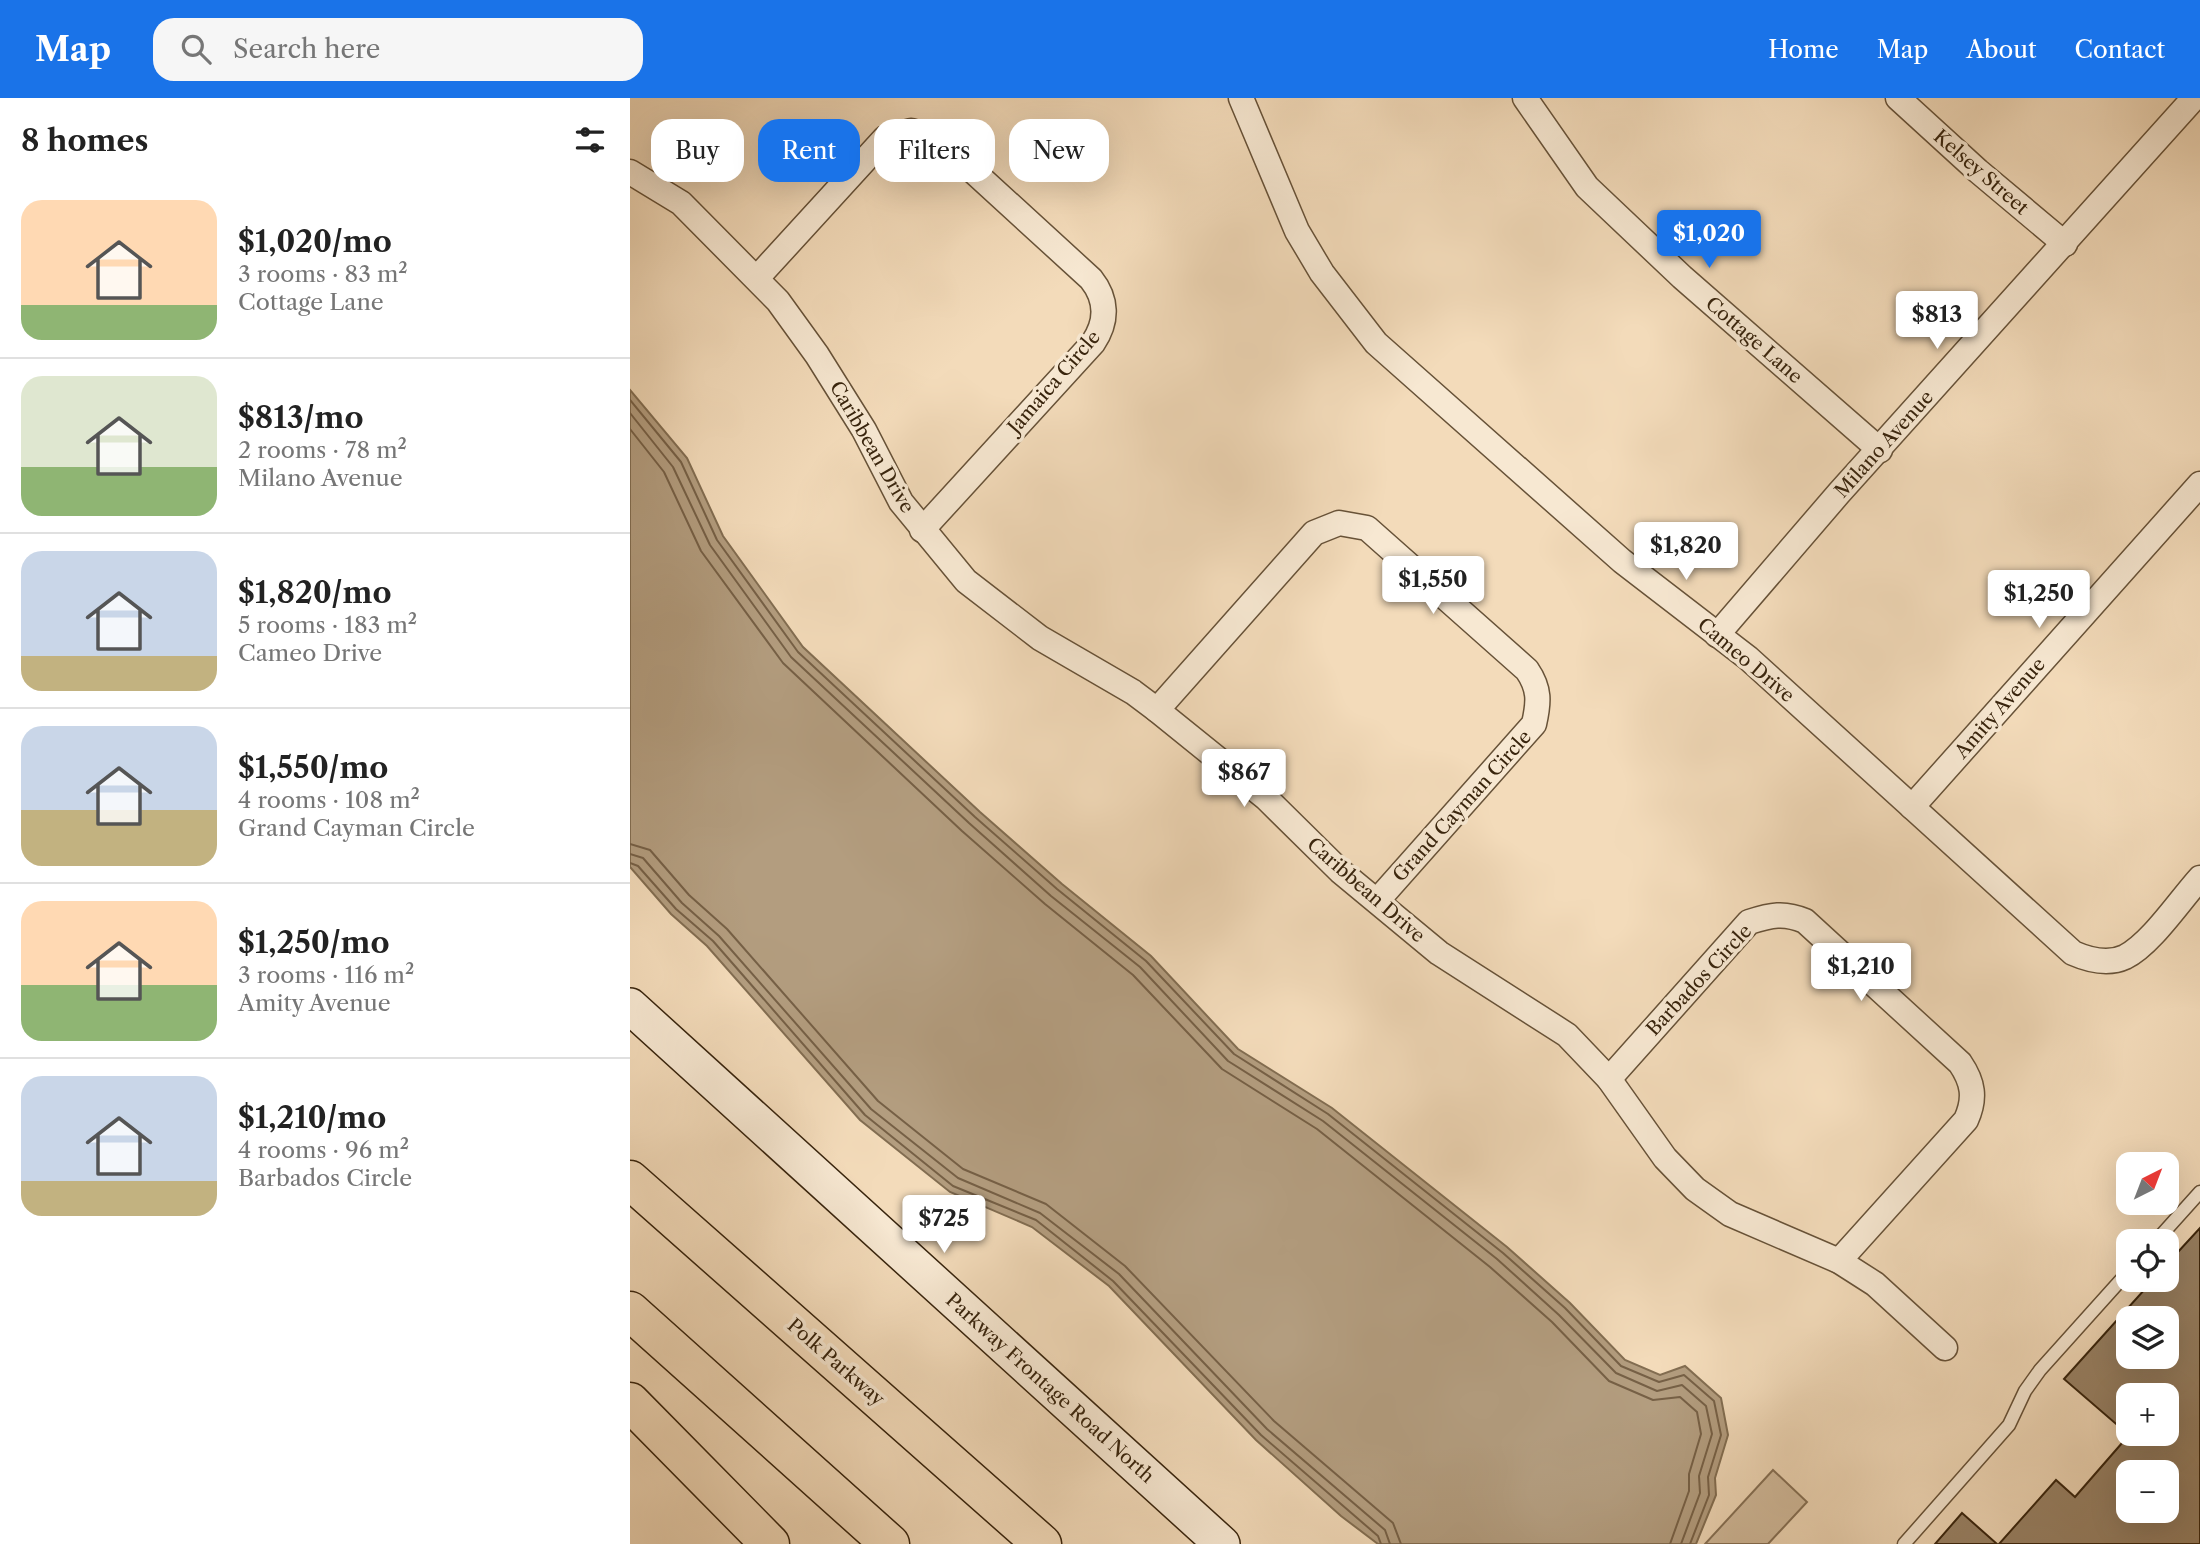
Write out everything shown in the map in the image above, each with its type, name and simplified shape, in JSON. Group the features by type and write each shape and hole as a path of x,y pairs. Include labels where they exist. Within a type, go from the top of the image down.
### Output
{"highway":[{"name":"Polk Parkway","path":"634,1184 1042,1544"},
{"path":"630,1311 890,1544"},
{"path":"630,1402 770,1544"}],"main road":[{"name":"Parkway Frontage Road North","path":"631,1009 1223,1544"}],"street":[{"name":"Cameo Drive","path":"1241,98 1297,231 1322,273 1376,343 1562,510 1748,658 2073,953 2089,960 2107,961 2125,957 2143,943 2200,878"},
{"name":"Cottage Lane","path":"1525,98 1587,187 1682,277 1880,450"},
{"name":"Kelsey Street","path":"1898,98 2065,244"},
{"name":"Milano Avenue","path":"1717,635 2194,98"},
{"name":"Jamaica Circle","path":"757,278 885,138 911,131 938,139 1102,292 1104,314 1101,331 1093,343 922,530"},
{"name":"Caribbean Drive","path":"630,172 681,203 757,278 817,355 864,430 901,502 966,581 999,609 1157,710 1266,798 1340,871 1439,953 1567,1035 1609,1079 1665,1158 1695,1189 1730,1214 1839,1261 1875,1284 1945,1348"},
{"name":"Amity Avenue","path":"1912,807 2200,484"},
{"name":"Grand Cayman Circle","path":"1157,710 1314,533 1339,523 1367,528 1377,536 1527,670 1536,684 1540,700 1534,724 1377,901"},
{"name":"Barbados Circle","path":"1609,1079 1749,922 1775,914 1792,915 1805,921 1960,1063 1969,1076 1973,1092 1972,1107 1966,1120 1839,1261"}],"lane":[{"path":"2167,1229 2200,1192"},
{"path":"1903,1544 2009,1425 2025,1391 2040,1370 2116,1285"}],"shaded area":[{"path":"1773,1470 1807,1502 1768,1544 1705,1544"}],"water":[{"path":"630,390 687,458 723,536 803,647 980,812 1062,884 1151,956 1238,1049 1332,1108 1507,1247 1570,1303 1625,1360 1660,1375 1685,1366 1721,1398 1728,1435 1715,1478 1716,1495 1696,1544 1378,1544 1341,1516 1256,1440 1109,1286 1032,1227 950,1192 860,1120 707,946 671,914 630,867"}],"building":[{"path":"2200,1228 2200,1544 1999,1544 2056,1480 2075,1497 2119,1446 2179,1446 2179,1383 2116,1383 2116,1424 2064,1379 2116,1321 2116,1369 2179,1369 2179,1306 2130,1306 2142,1292 2179,1292 2179,1251"},
{"path":"1962,1513 1997,1544 1935,1544"}]}
